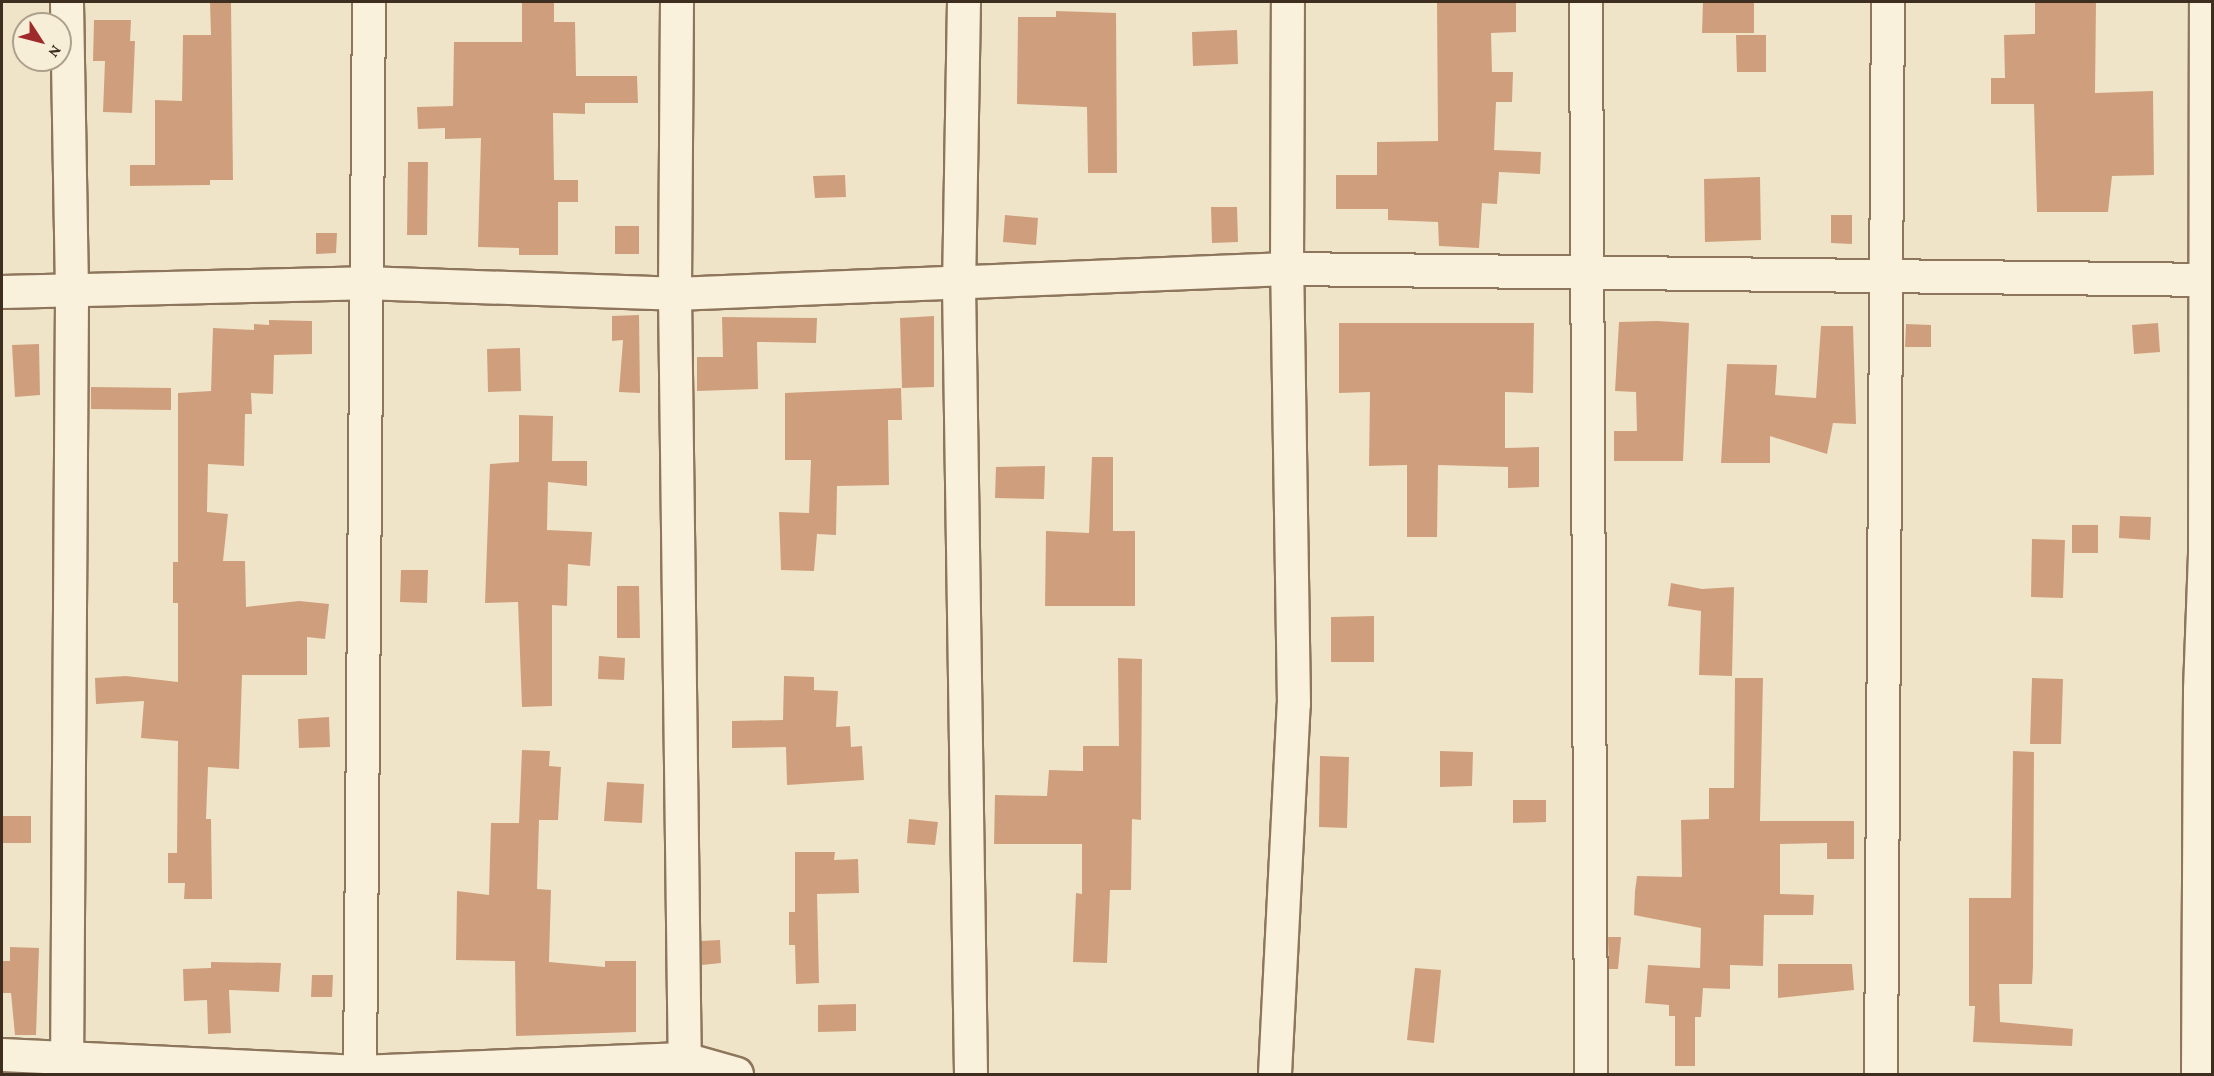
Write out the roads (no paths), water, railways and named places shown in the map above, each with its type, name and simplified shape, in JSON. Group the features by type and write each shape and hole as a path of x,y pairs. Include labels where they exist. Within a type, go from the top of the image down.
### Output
{"street":[{"path":"67,2 72,290 67,1067"},
{"path":"360,1073 364,284 369,2"},
{"path":"677,2 675,294 684,1067"},
{"path":"964,2 959,284 971,1074"},
{"path":"1275,1074 1294,704 1287,269 1288,2"},
{"path":"1586,2 1585,270 1591,1074"},
{"path":"1881,1074 1888,2"},
{"path":"2198,1074 2206,690 2205,552 2209,280 2206,2"},
{"path":"2,292 364,284 675,294 1287,269 1501,274 1585,270 2209,280"},
{"path":"2,1055 67,1067 360,1073 684,1067 737,1074"}]}
